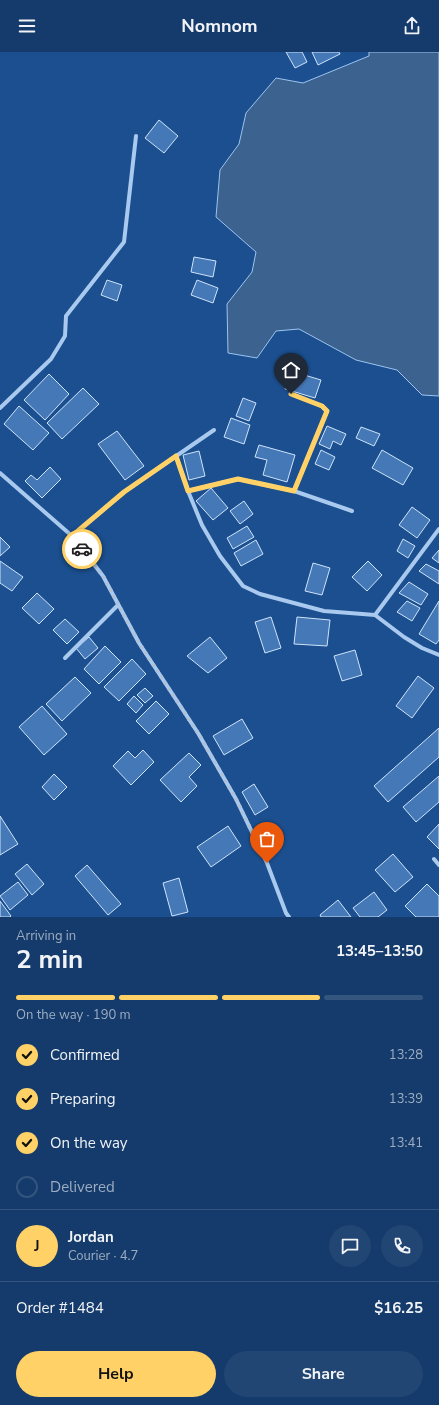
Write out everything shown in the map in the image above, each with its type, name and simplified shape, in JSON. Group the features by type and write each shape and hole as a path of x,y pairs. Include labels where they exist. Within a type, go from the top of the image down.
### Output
{"street":[{"path":"0,408 51,359 65,336 66,316 124,242 136,136"},
{"path":"291,394 322,406 327,411 294,491"},
{"path":"72,536 124,492 214,430"},
{"path":"176,456 202,525 220,556 243,586 260,594 324,610 375,615 404,637 422,648 439,655"},
{"path":"0,473 72,536 103,576 139,643 198,733 236,799 267,863 286,913 289,917"},
{"path":"188,491 238,479 294,491 352,511"},
{"path":"375,615 439,529"},
{"path":"64,658 118,605"},
{"path":"434,860 439,865"}],"water":[{"path":"369,52 439,52 439,396 422,395 397,370 356,360 299,329 276,331 257,358 228,353 227,304 252,272 256,252 216,217 220,170 239,144 246,113 276,78 303,83 369,56"}],"building":[{"path":"286,52 302,52 307,62 295,68"},
{"path":"312,52 339,52 340,54 318,65"},
{"path":"159,120 178,136 164,153 145,138"},
{"path":"194,257 216,261 213,277 191,272"},
{"path":"107,280 122,285 117,301 101,295"},
{"path":"197,280 218,288 213,303 191,295"},
{"path":"291,371 321,380 315,398 285,389"},
{"path":"49,374 69,394 45,420 24,400"},
{"path":"83,388 99,404 62,439 47,423"},
{"path":"243,398 256,403 249,421 236,416"},
{"path":"19,406 49,433 33,450 4,424"},
{"path":"231,418 250,425 244,444 224,437"},
{"path":"327,426 346,434 341,445 333,441 330,449 319,444"},
{"path":"361,427 380,434 374,446 356,438"},
{"path":"117,431 144,466 125,480 98,444"},
{"path":"259,445 295,455 287,482 263,475 267,460 255,457"},
{"path":"321,450 335,457 329,470 315,464"},
{"path":"382,450 413,468 403,485 372,468"},
{"path":"199,451 205,476 189,480 183,455"},
{"path":"50,467 61,479 42,498 25,481 31,475 37,480"},
{"path":"211,488 228,508 213,520 196,501"},
{"path":"244,501 253,514 240,524 230,511"},
{"path":"412,507 430,520 417,538 399,525"},
{"path":"247,526 254,537 233,549 227,538"},
{"path":"0,537 10,547 0,556"},
{"path":"403,539 415,546 408,558 397,551"},
{"path":"256,540 263,554 241,566 234,553"},
{"path":"439,550 439,563 432,558"},
{"path":"0,561 23,577 12,591 0,583"},
{"path":"368,561 382,575 367,591 352,577"},
{"path":"313,563 330,568 322,595 305,591"},
{"path":"426,564 439,571 439,584 419,571"},
{"path":"409,582 428,594 421,605 399,593"},
{"path":"37,593 54,609 39,624 22,608"},
{"path":"407,601 420,608 412,621 397,612"},
{"path":"439,601 439,640 436,644 419,634"},
{"path":"271,617 281,648 265,653 255,622"},
{"path":"297,617 330,620 327,646 294,644"},
{"path":"65,619 79,632 67,644 53,630"},
{"path":"89,637 98,648 85,659 76,648"},
{"path":"210,637 227,658 208,673 187,656"},
{"path":"105,646 121,662 99,684 84,669"},
{"path":"355,650 362,675 342,681 334,656"},
{"path":"132,659 146,674 119,701 104,687"},
{"path":"418,676 434,688 412,718 396,706"},
{"path":"75,677 91,693 62,721 46,704"},
{"path":"145,688 153,696 145,703 137,695"},
{"path":"134,696 143,705 136,713 127,704"},
{"path":"156,701 169,714 149,734 136,721"},
{"path":"42,706 67,734 44,755 19,727"},
{"path":"242,719 253,738 224,755 213,736"},
{"path":"439,728 439,757 388,802 374,786"},
{"path":"143,750 154,762 131,785 113,766 128,751 135,758"},
{"path":"189,753 201,765 189,777 197,786 181,802 160,780"},
{"path":"54,774 67,787 54,800 42,787"},
{"path":"439,776 439,802 416,822 403,807"},
{"path":"254,784 268,807 255,815 242,792"},
{"path":"0,816 18,844 0,855"},
{"path":"439,824 439,849 427,837"},
{"path":"228,826 241,846 211,867 197,847"},
{"path":"393,854 413,877 395,892 375,870"},
{"path":"27,864 44,884 32,895 15,874"},
{"path":"87,865 121,904 108,915 75,876"},
{"path":"179,878 188,912 172,916 163,883"},
{"path":"18,882 28,895 10,910 0,896"},
{"path":"427,884 439,896 439,917 416,917 405,906"},
{"path":"374,892 387,910 378,917 360,917 353,908"},
{"path":"338,900 351,917 321,917 320,915"},
{"path":"0,901 11,916 10,917 0,917"}],"way so far":[{"path":"82,549 103,576 139,643 163,677 198,733 236,799 267,863"}],"route":[{"path":"82,549 72,536 124,492 176,456 188,491 238,479 294,491 327,411 322,406 291,394"}]}
